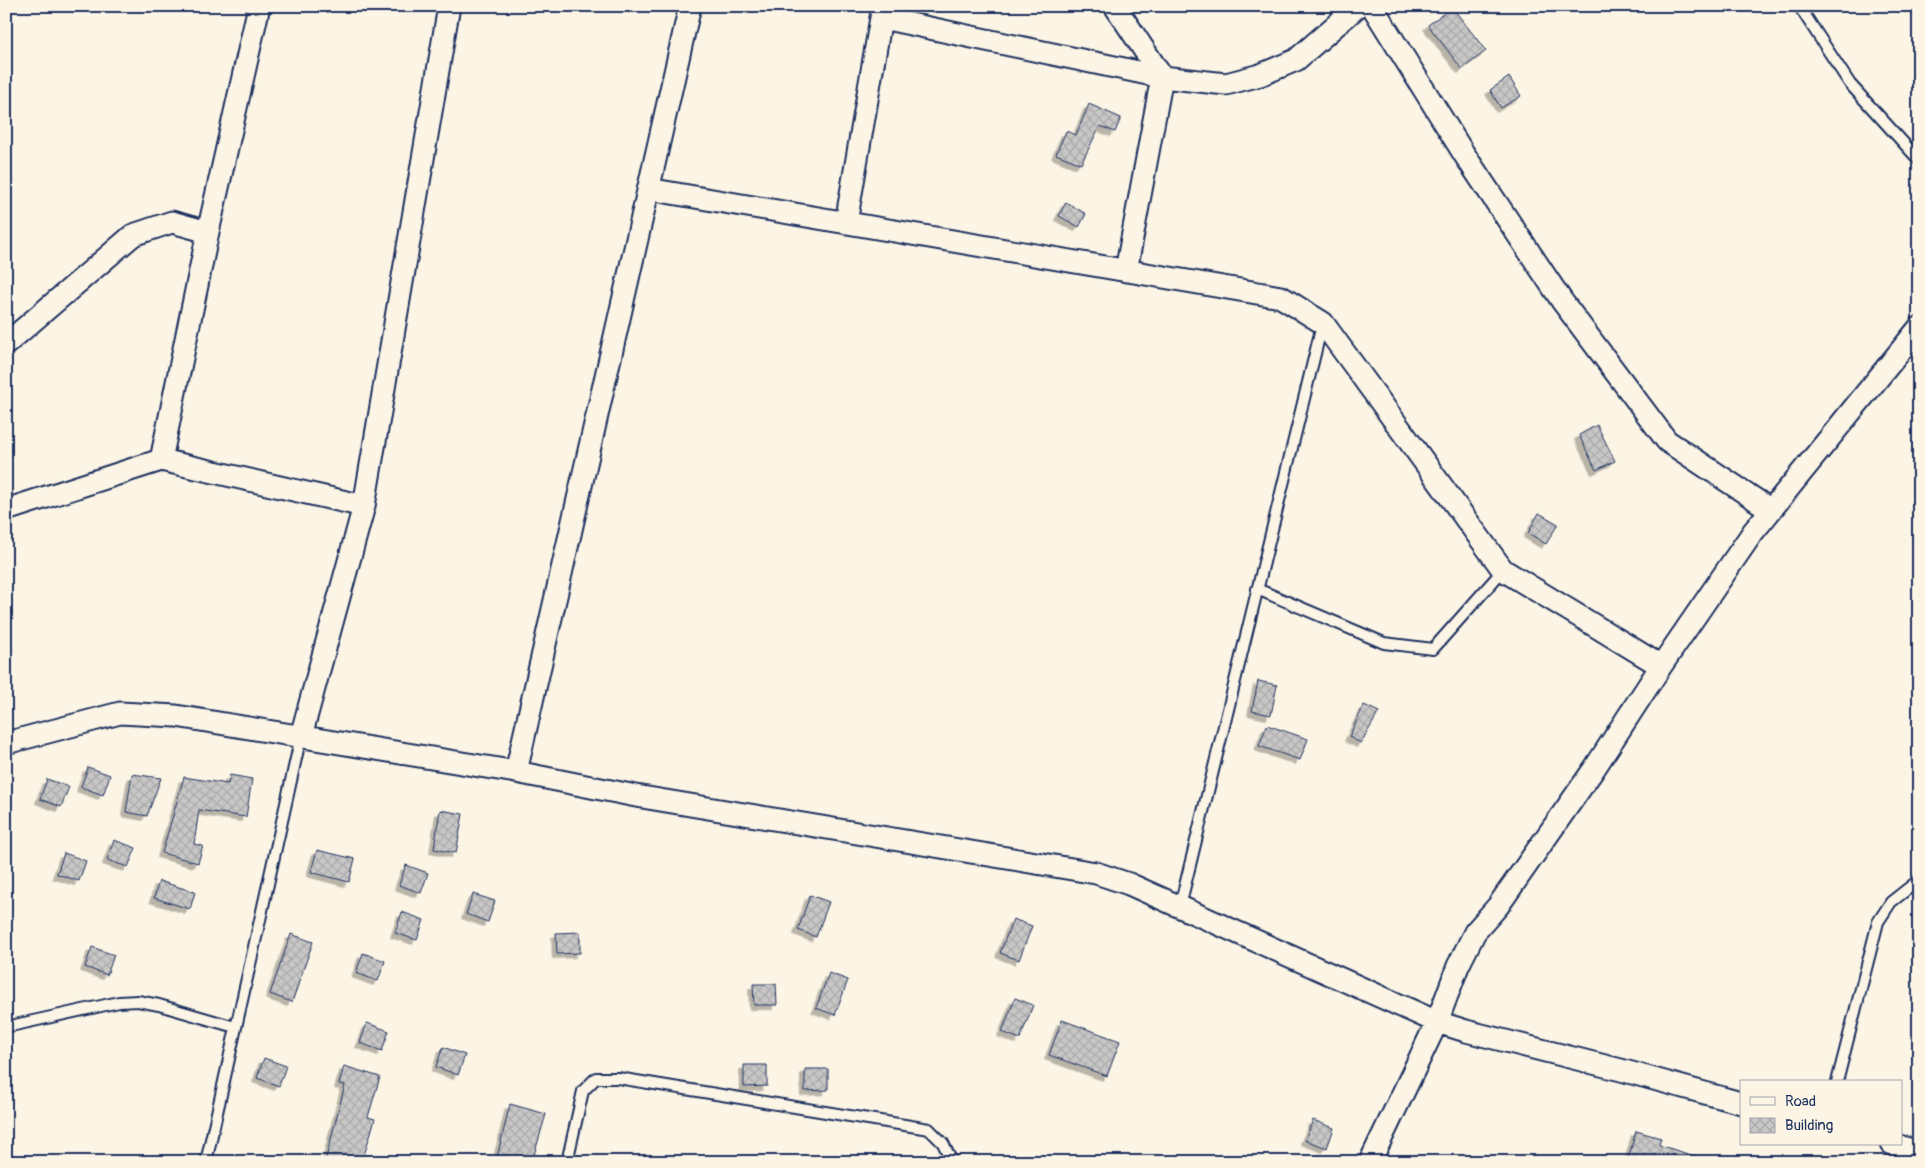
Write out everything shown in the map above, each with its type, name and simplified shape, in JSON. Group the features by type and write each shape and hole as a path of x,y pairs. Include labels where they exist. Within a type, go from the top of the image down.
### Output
{"street":[{"path":"161,460 208,232 259,6"},
{"path":"301,736 364,506 450,6"},
{"path":"516,772 690,6"},
{"path":"1115,6 1162,77 1126,271"},
{"path":"846,223 883,12 1162,77 1226,84 1260,75 1296,60 1358,6"},
{"path":"1372,6 1464,154 1562,301 1667,441 1771,510"},
{"path":"648,189 1281,298 1323,323 1503,570 1661,666"},
{"path":"6,344 133,235 172,222 208,232"},
{"path":"1370,1162 1437,1022 1458,966 1475,932 1498,906 1594,768 1753,532 1919,328"},
{"path":"6,510 161,460 364,506"},
{"path":"6,743 120,713 176,716 516,772 646,797 1096,873 1129,884 1180,906 1437,1022 1740,1103"},
{"path":"1899,1146 1919,1152"}],"lane":[{"path":"1799,6 1850,84 1919,160"},
{"path":"1180,906 1323,323"},
{"path":"1257,589 1384,643 1433,649 1503,570"},
{"path":"206,1162 301,736"},
{"path":"1838,1080 1878,922 1891,902 1919,880"},
{"path":"6,1027 119,1002 138,1001 159,1005 235,1027"},
{"path":"568,1162 584,1091 596,1078 618,1078 929,1129 943,1143 952,1162"}],"building":[{"path":"1452,7 1486,51 1462,69 1428,25"},
{"path":"1509,77 1521,96 1501,108 1490,90"},
{"path":"1089,104 1121,118 1115,132 1100,126 1081,164 1056,154 1066,131 1076,135"},
{"path":"1066,202 1086,214 1079,227 1059,216"},
{"path":"1597,425 1615,461 1596,470 1579,435"},
{"path":"1539,513 1558,524 1546,544 1528,533"},
{"path":"1258,681 1277,685 1271,715 1252,711"},
{"path":"1364,705 1379,712 1361,743 1349,737"},
{"path":"1267,725 1308,739 1300,760 1259,746"},
{"path":"88,767 110,775 103,795 81,787"},
{"path":"132,774 161,778 147,816 126,812"},
{"path":"230,775 252,779 246,817 199,810 194,844 203,846 198,863 162,853 184,777 228,784"},
{"path":"47,779 69,787 61,807 40,799"},
{"path":"440,810 463,814 456,853 434,849"},
{"path":"114,840 136,848 128,867 107,860"},
{"path":"317,850 355,859 349,882 311,872"},
{"path":"64,853 86,861 79,881 57,874"},
{"path":"406,865 428,873 421,893 399,885"},
{"path":"159,881 195,892 190,909 154,898"},
{"path":"473,894 495,901 488,922 466,914"},
{"path":"810,895 829,902 816,937 798,930"},
{"path":"402,912 424,920 417,940 395,933"},
{"path":"1013,919 1032,926 1019,960 1000,953"},
{"path":"580,932 580,953 557,954 556,933"},
{"path":"291,934 313,942 292,1002 270,994"},
{"path":"92,947 114,955 107,975 85,967"},
{"path":"363,953 385,961 378,981 356,973"},
{"path":"829,973 848,980 835,1015 816,1008"},
{"path":"753,984 776,984 777,1005 754,1005"},
{"path":"1015,998 1033,1005 1020,1039 1002,1032"},
{"path":"1062,1020 1120,1041 1107,1076 1049,1055"},
{"path":"367,1023 389,1031 382,1051 360,1043"},
{"path":"443,1047 465,1055 458,1075 436,1067"},
{"path":"264,1058 286,1066 279,1086 257,1078"},
{"path":"744,1065 767,1065 767,1086 744,1087"},
{"path":"344,1066 380,1077 368,1117 375,1119 362,1162 325,1162 345,1085 339,1084"},
{"path":"805,1069 828,1069 828,1090 805,1091"},
{"path":"510,1104 546,1114 532,1162 496,1162"},
{"path":"1313,1120 1334,1128 1327,1148 1305,1140"},
{"path":"1636,1131 1661,1138 1659,1145 1701,1158 1701,1162 1639,1162 1628,1159"}]}
